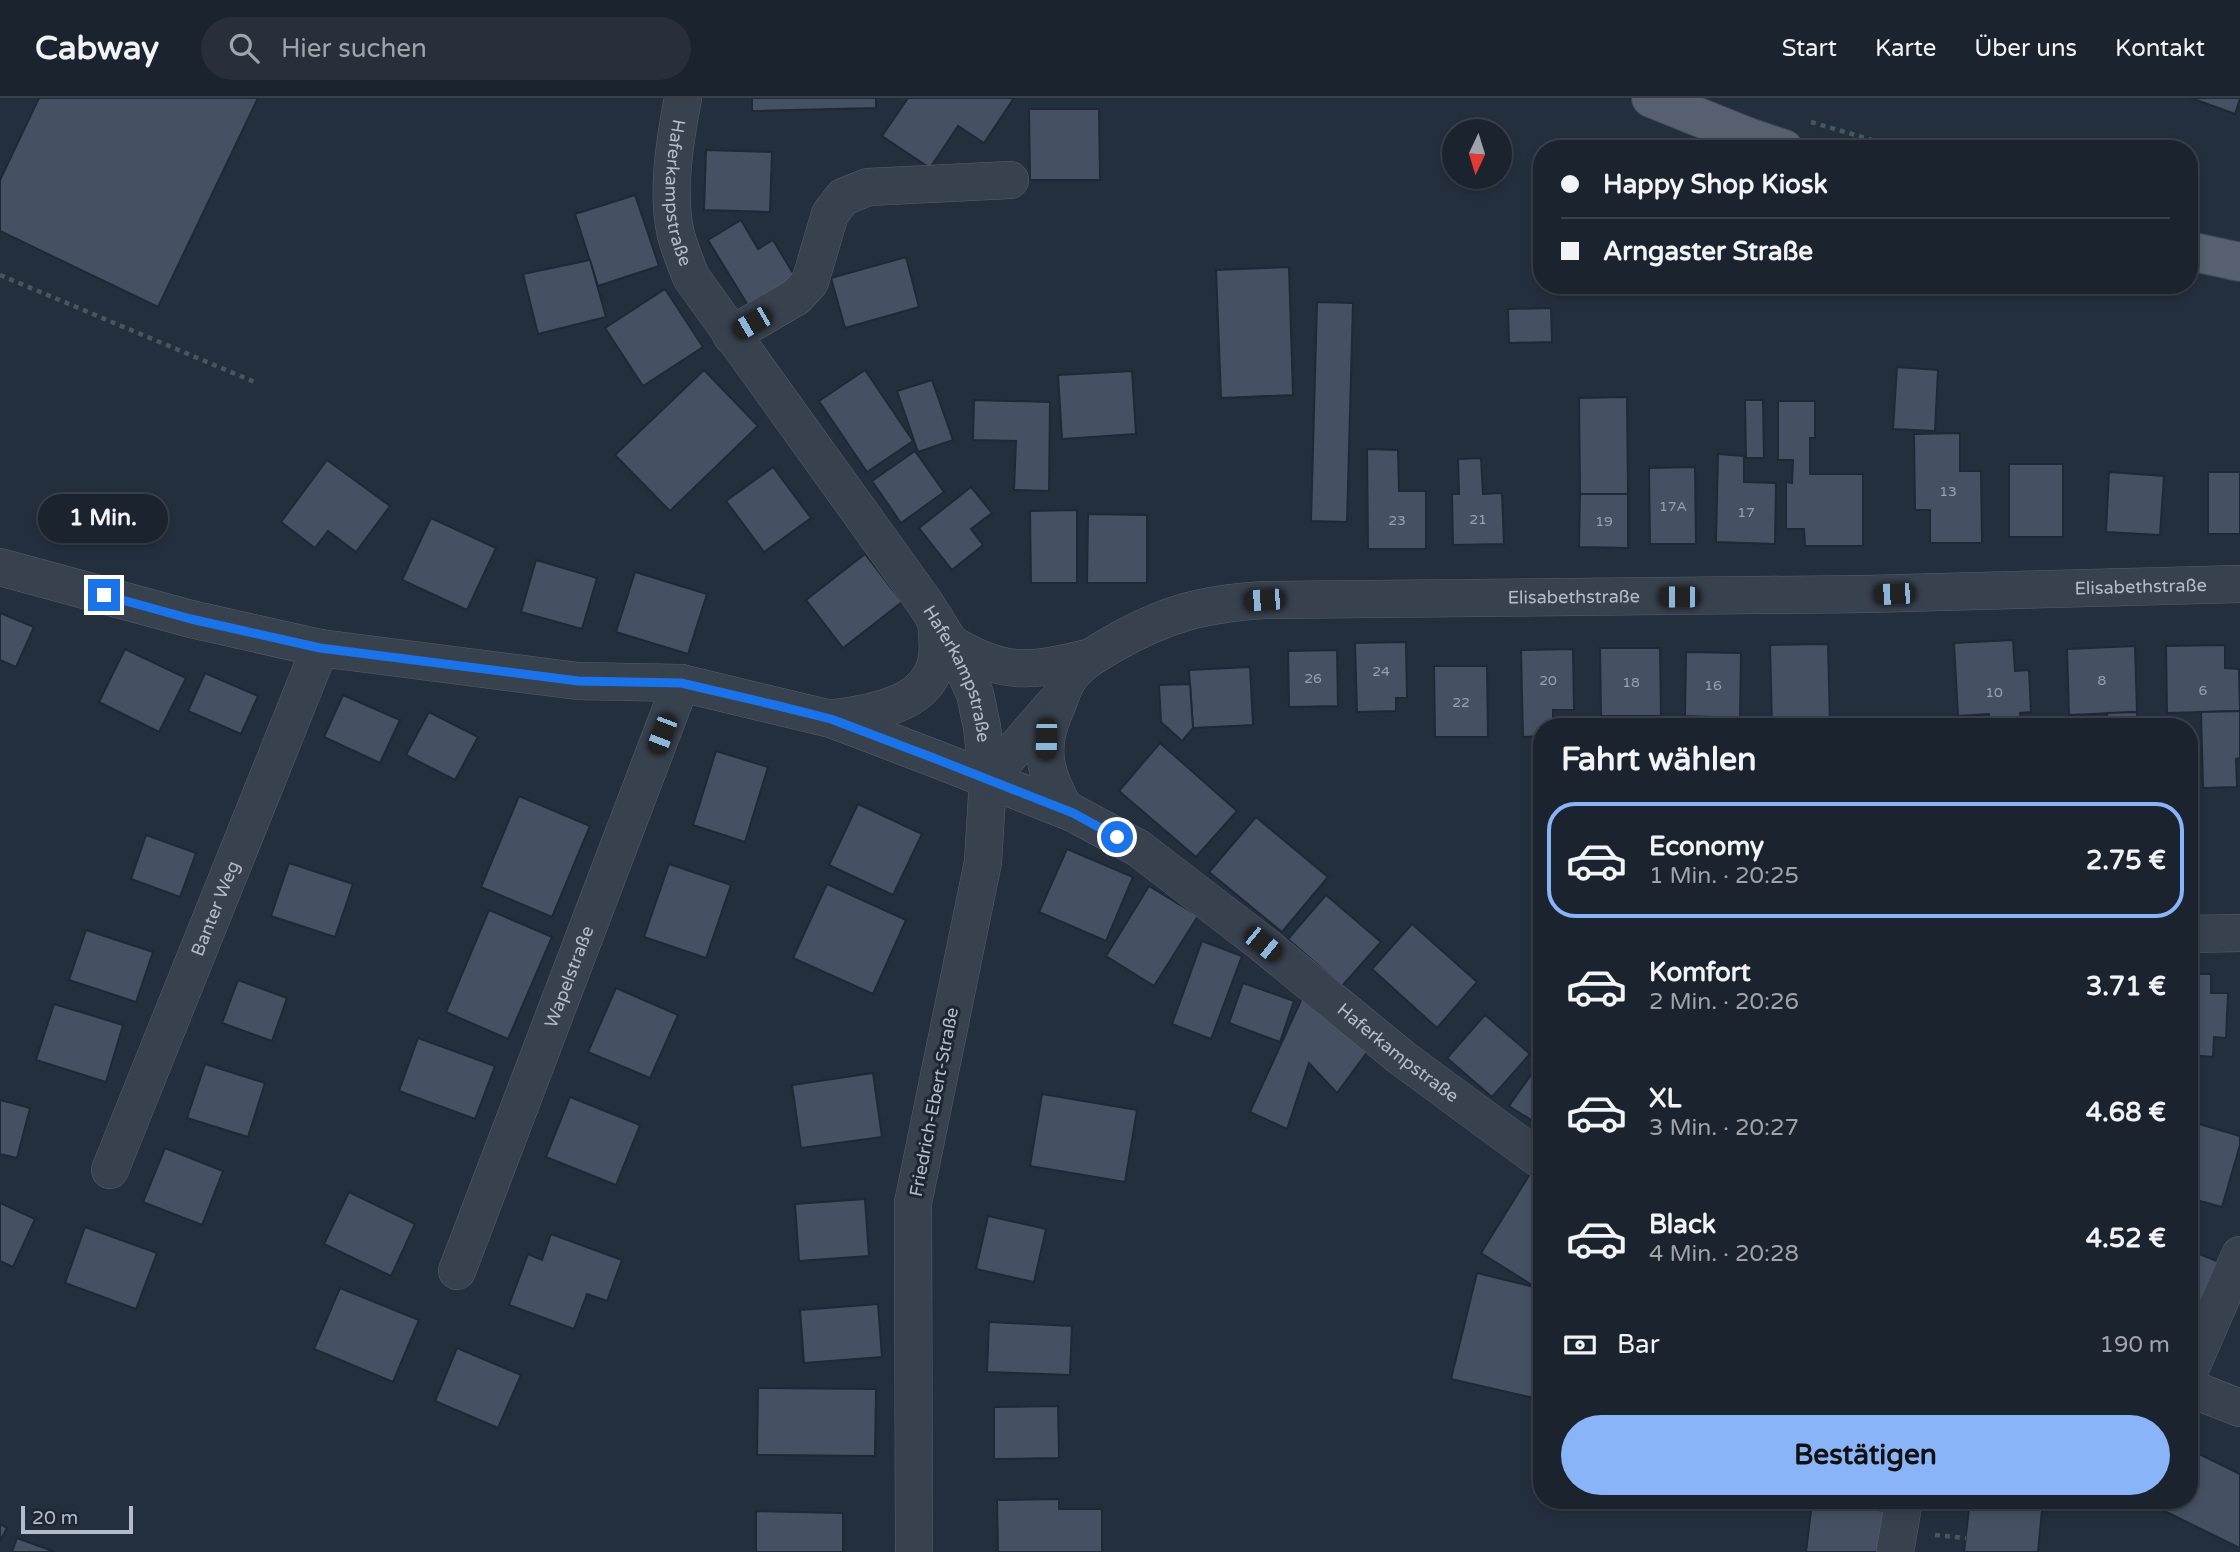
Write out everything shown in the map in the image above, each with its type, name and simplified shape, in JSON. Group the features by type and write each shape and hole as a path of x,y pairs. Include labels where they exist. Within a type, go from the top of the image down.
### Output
{"main road":[{"path":"1651,98 1748,137 1793,134"},
{"path":"2198,253 2240,262"}],"street":[{"name":"Haferkampstraße","path":"683,98 675,138 672,190 676,234 691,278 957,654 975,694 988,780 1065,810 1138,848 1263,944 1402,1058 1533,1154"},
{"path":"731,335 796,297 810,282 830,214 843,197 868,187 1010,180"},
{"path":"0,567 191,619 320,648 578,681 681,683 831,719 988,780 1060,698"},
{"name":"Elisabethstraße","path":"1088,658 1134,632 1176,613 1222,603 1278,600 1867,594 2240,584"},
{"path":"831,719 897,705 919,690 932,676 943,631 976,659 996,666 1019,670 1043,669 1088,658"},
{"name":"Banter Weg","path":"110,1170 320,648"},
{"path":"1065,810 1053,786 1046,761 1046,739 1049,721 1069,678 1088,658"},
{"name":"Wapelstraße","path":"457,1271 681,683"},
{"name":"Friedrich-Ebert-Straße","path":"914,1552 913,1203 983,862 988,780"},
{"path":"2198,934 2240,933"},
{"path":"2198,1351 2240,1255"},
{"path":"2198,1392 2240,1408"},
{"path":"1895,1552 1902,1509"}],"path":[{"path":"1793,134 1837,140"},
{"path":"0,275 257,383"}],"building":[{"path":"39,98 258,98 158,307 0,231 0,180"},
{"path":"752,98 876,98 876,108 752,111"},
{"path":"908,98 1014,98 984,143 958,126 930,168 882,136"},
{"path":"2191,98 2240,98 2240,99 2235,114"},
{"path":"1029,109 1099,109 1100,180 1030,180"},
{"path":"706,150 772,152 770,212 704,210"},
{"path":"635,195 659,266 598,286 575,214"},
{"path":"741,220 758,249 773,240 796,278 749,307 708,240"},
{"path":"906,257 919,307 845,328 831,278"},
{"path":"590,260 606,317 538,334 523,274"},
{"path":"1289,267 1293,395 1221,398 1216,270"},
{"path":"665,289 703,347 643,386 605,328"},
{"path":"1317,302 1353,303 1347,522 1311,521"},
{"path":"1551,308 1552,342 1509,343 1508,309"},
{"path":"1897,367 1938,370 1935,431 1893,429"},
{"path":"704,370 758,426 670,511 615,455"},
{"path":"865,370 913,441 867,472 819,401"},
{"path":"1132,371 1136,434 1062,439 1058,375"},
{"path":"932,380 953,440 918,452 897,391"},
{"path":"1627,397 1628,494 1580,494 1579,398"},
{"path":"974,400 1050,402 1049,491 1014,490 1016,441 973,440"},
{"path":"1745,400 1763,400 1764,458 1746,458"},
{"path":"1778,401 1815,401 1815,438 1810,438 1810,474 1863,474 1863,546 1805,546 1804,529 1786,529 1786,482 1792,483 1793,460 1778,460"},
{"path":"1960,433 1960,471 1981,471 1982,543 1930,543 1930,510 1915,510 1914,434"},
{"path":"1367,449 1398,450 1399,491 1426,491 1426,549 1368,549"},
{"path":"915,451 944,492 901,523 872,481"},
{"path":"1718,454 1744,456 1744,482 1776,483 1775,544 1716,542"},
{"path":"1481,458 1483,494 1502,493 1504,544 1453,545 1452,494 1459,494 1458,459"},
{"path":"327,460 390,506 356,552 328,531 315,548 281,522"},
{"path":"2009,464 2063,464 2063,537 2009,537"},
{"path":"773,467 811,518 764,552 726,501"},
{"path":"1695,467 1696,544 1650,544 1649,468"},
{"path":"2109,472 2164,476 2160,535 2106,532"},
{"path":"2208,472 2240,472 2240,534 2208,534"},
{"path":"971,487 992,513 971,529 983,545 952,570 919,528"},
{"path":"1580,494 1628,494 1628,548 1579,547"},
{"path":"1077,510 1077,583 1031,583 1030,511"},
{"path":"1088,514 1147,515 1147,583 1087,583"},
{"path":"431,518 496,548 467,610 402,580"},
{"path":"865,554 902,602 843,648 806,600"},
{"path":"536,560 597,578 582,629 521,612"},
{"path":"635,572 707,594 688,654 616,632"},
{"path":"0,613 34,627 16,667 0,660"},
{"path":"2013,640 2015,671 2029,670 2031,712 2020,713 2020,718 1989,718 1989,714 1958,716 1954,643"},
{"path":"1406,642 1407,698 1396,698 1396,711 1357,712 1355,643"},
{"path":"1828,644 1830,718 1772,718 1770,645"},
{"path":"2225,645 2225,668 2239,669 2240,711 2167,713 2166,646"},
{"path":"2135,646 2137,712 2069,715 2067,649"},
{"path":"1600,648 1660,648 1661,716 1601,716"},
{"path":"125,649 186,678 159,732 99,702"},
{"path":"1573,649 1574,710 1553,710 1553,718 1533,718 1533,736 1523,737 1521,650"},
{"path":"1337,650 1338,706 1289,707 1288,651"},
{"path":"1686,652 1741,653 1740,718 1685,716"},
{"path":"1434,666 1487,666 1488,737 1435,737"},
{"path":"1250,667 1253,725 1193,728 1189,670"},
{"path":"205,673 258,696 241,734 188,711"},
{"path":"1190,684 1193,728 1182,741 1161,722 1159,685"},
{"path":"343,695 400,720 380,763 324,737"},
{"path":"2240,711 2240,758 2236,759 2237,787 2203,788 2201,712"},
{"path":"429,712 478,737 455,780 406,755"},
{"path":"2137,712 2137,718 2107,718 2107,713"},
{"path":"1648,716 1648,718 1618,718"},
{"path":"1703,717 1736,717 1736,718"},
{"path":"1160,743 1237,811 1196,857 1119,791"},
{"path":"716,751 768,767 745,842 693,825"},
{"path":"519,796 590,826 552,917 481,887"},
{"path":"858,804 922,834 893,895 829,865"},
{"path":"1256,817 1328,877 1282,932 1209,872"},
{"path":"146,835 196,853 180,897 131,879"},
{"path":"1067,849 1133,877 1106,941 1039,912"},
{"path":"289,863 353,884 335,937 271,916"},
{"path":"669,864 731,885 706,958 644,937"},
{"path":"827,884 906,920 873,994 793,958"},
{"path":"1149,886 1198,916 1154,986 1106,956"},
{"path":"1326,895 1381,942 1342,986 1288,939"},
{"path":"489,910 552,937 508,1039 446,1012"},
{"path":"1412,924 1477,982 1437,1028 1372,969"},
{"path":"86,930 153,952 136,1002 69,980"},
{"path":"1202,941 1242,956 1211,1039 1172,1024"},
{"path":"2198,974 2211,974 2211,993 2228,993 2226,1038 2214,1037 2213,1057 2198,1056"},
{"path":"238,980 287,998 272,1041 222,1023"},
{"path":"1243,983 1294,1001 1280,1042 1229,1023"},
{"path":"616,988 678,1015 650,1078 588,1052"},
{"path":"1303,996 1373,1044 1337,1093 1309,1063 1287,1129 1250,1112"},
{"path":"54,1004 123,1025 106,1082 36,1060"},
{"path":"1485,1015 1530,1054 1492,1097 1447,1058"},
{"path":"418,1038 495,1066 475,1119 399,1091"},
{"path":"205,1064 265,1083 248,1137 187,1118"},
{"path":"1533,1072 1533,1121 1509,1106"},
{"path":"873,1073 882,1137 801,1148 792,1085"},
{"path":"1042,1094 1137,1110 1125,1182 1030,1166"},
{"path":"570,1097 640,1125 616,1185 546,1157"},
{"path":"0,1100 30,1108 17,1158 0,1154"},
{"path":"2198,1124 2240,1136 2240,1145 2222,1207 2198,1200"},
{"path":"165,1148 223,1171 202,1225 143,1202"},
{"path":"1530,1174 1533,1176 1533,1283 1481,1253"},
{"path":"349,1192 415,1224 391,1276 324,1244"},
{"path":"865,1199 869,1256 799,1261 795,1204"},
{"path":"0,1203 35,1219 13,1267 0,1261"},
{"path":"988,1216 1046,1229 1034,1282 976,1269"},
{"path":"85,1227 157,1253 136,1309 65,1283"},
{"path":"551,1234 622,1260 607,1301 587,1294 574,1329 509,1305 528,1254 542,1260"},
{"path":"2198,1254 2222,1263 2198,1311"},
{"path":"1477,1273 1533,1287 1533,1398 1451,1379"},
{"path":"340,1288 419,1320 393,1382 314,1349"},
{"path":"878,1304 882,1357 804,1363 800,1310"},
{"path":"989,1322 1072,1326 1070,1375 987,1372"},
{"path":"457,1348 521,1375 498,1428 435,1401"},
{"path":"758,1388 876,1389 875,1456 757,1455"},
{"path":"1058,1406 1059,1458 994,1459 994,1407"},
{"path":"2198,1453 2240,1474 2240,1548 2160,1509 2198,1509"},
{"path":"1059,1499 1059,1509 1102,1509 1102,1552 998,1552 997,1500"},
{"path":"1811,1509 1886,1511 1880,1552 1806,1552"},
{"path":"1969,1509 2042,1509 2038,1552 1964,1552"},
{"path":"756,1511 843,1513 843,1552 756,1552"},
{"path":"0,1524 7,1528 0,1541"},
{"path":"17,1538 55,1552 12,1552"}],"route":[{"path":"104,595 191,619 320,648 578,681 681,683 779,706 831,719 931,757 1073,813 1117,837"}]}
